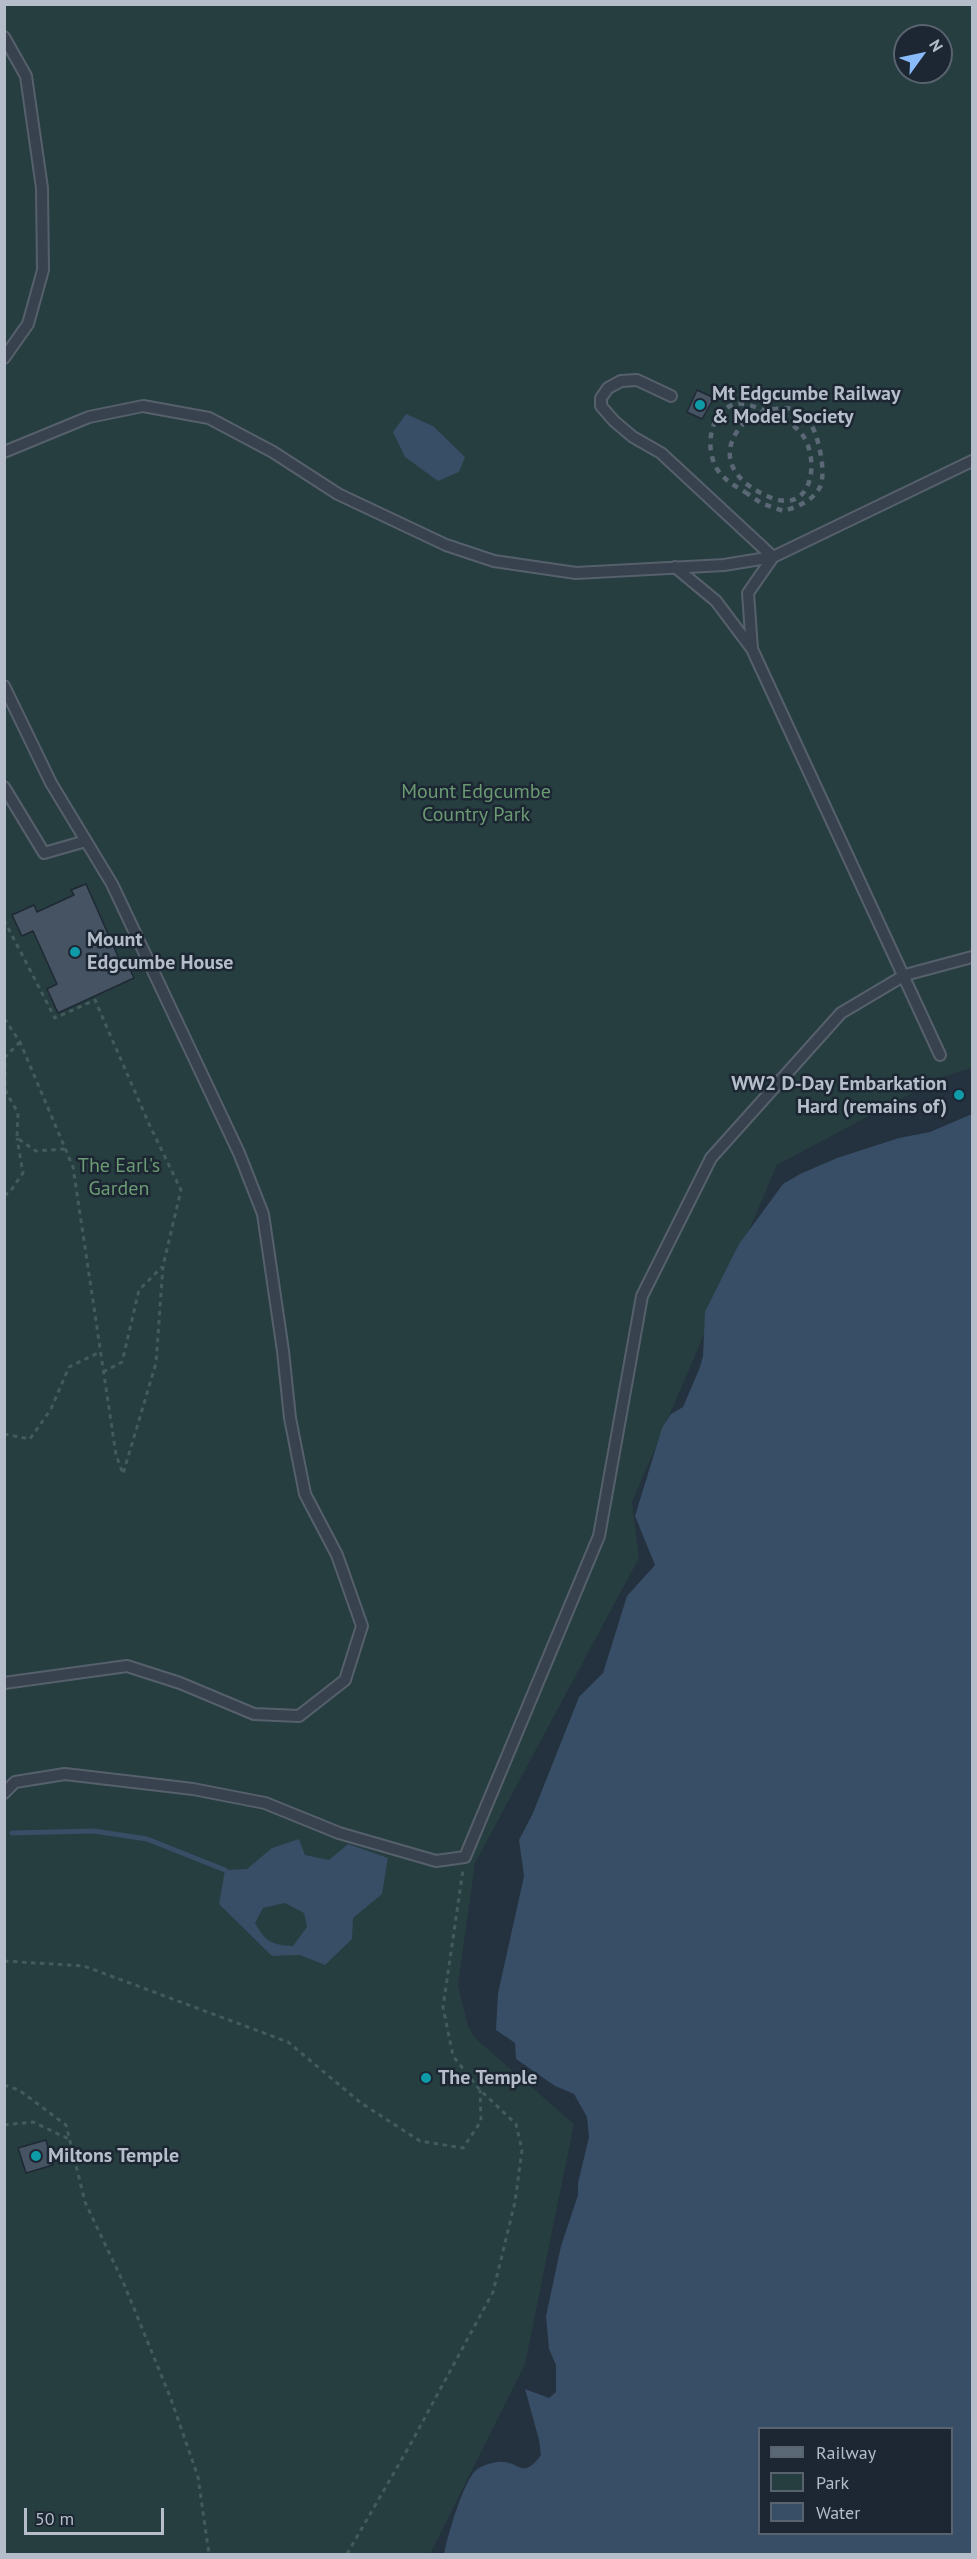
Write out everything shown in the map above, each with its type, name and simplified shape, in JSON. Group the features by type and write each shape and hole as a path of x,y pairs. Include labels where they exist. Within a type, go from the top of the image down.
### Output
{"lane":[{"path":"4,37 26,76 42,189 44,270 28,324 4,358"},
{"path":"671,396 637,380 621,381 608,388 601,398 601,406 633,437 661,453 773,556"},
{"path":"4,452 89,417 143,406 209,418 273,452 338,494 446,545 494,561 576,573 724,565 773,556 972,460"},
{"path":"752,649 748,593 773,556"},
{"path":"675,567 716,602 752,649 905,975 940,1055"},
{"path":"4,686 51,783 112,884 239,1154 263,1214 283,1351 290,1418 305,1494 337,1555 362,1626 345,1680 299,1716 254,1714 180,1683 127,1666 4,1683"},
{"path":"4,787 45,853 86,841"},
{"path":"4,1793 15,1782 65,1774 193,1788 265,1803 339,1833 436,1861 465,1857 599,1536 642,1296 711,1158 841,1013 905,975 972,957"}],"path":[{"path":"4,920 55,1018 95,1000 149,1124 181,1190 163,1266 156,1363 123,1474 116,1455 73,1167 20,1042 5,1019"},
{"path":"4,1195 9,1193 23,1173 17,1138 18,1113 5,1090 5,1057 20,1042"},
{"path":"17,1138 36,1151 65,1149"},
{"path":"103,1372 122,1362 139,1290 163,1266"},
{"path":"4,1434 30,1439 51,1409 69,1367 100,1352"},
{"path":"347,2554 410,2445 493,2292 515,2202 522,2150 516,2124 480,2090 453,2055 443,2007 465,1857"},
{"path":"4,1962 84,1966 288,2042 361,2103 420,2140 463,2148 481,2121 480,2090"},
{"path":"4,2085 19,2090 66,2125 85,2202 128,2294 171,2399 198,2478 209,2554"},
{"path":"4,2125 33,2122 69,2139"}],"green space":[{"name":"Mount Edgcumbe Country Park","path":"5,5 972,5 972,1068 942,1077 777,1165 632,1502 639,1558 475,1863 458,1985 468,2026 475,2038 574,2124 525,2364 430,2554 5,2554"}],"water":[{"path":"406,414 433,426 465,457 459,472 438,481 405,457 393,432"},
{"path":"972,1114 972,2554 444,2554 452,2523 475,2471 497,2462 529,2467 541,2455 525,2389 549,2398 556,2392 556,2365 549,2349 546,2316 561,2246 578,2195 578,2183 589,2137 587,2117 574,2094 555,2086 516,2059 515,2043 496,2030 498,1993 524,1876 519,1840 533,1813 579,1697 603,1673 627,1596 655,1565 635,1516 662,1428 671,1414 683,1407 700,1367 703,1356 705,1312 739,1244 783,1184 837,1158 899,1138 930,1132"},
{"path":"299,1839 305,1855 329,1860 348,1844 388,1858 382,1894 353,1918 352,1939 325,1965 300,1955 272,1956 219,1904 225,1870 247,1869 272,1848","holes":["285,1903 304,1913 307,1927 293,1946 279,1945 270,1941 255,1923 263,1908"]}],"building":[{"name":"Mt Edgcumbe Railway & Model Society","path":"697,390 714,398 702,419 687,412"},
{"name":"Mount Edgcumbe House","path":"86,884 120,961 125,959 134,978 58,1013 47,989 57,984 33,931 22,936 12,915 34,905 37,912 74,895 71,890"},
{"name":"Miltons Temple","path":"46,2140 53,2165 26,2173 18,2148"}],"waterway":[{"path":"12,1833 94,1831 147,1839 225,1870"}],"railway":[{"path":"745,492 723,476 713,461 711,433 718,416 732,405 747,404 763,410 768,412 778,416 801,433 810,455 810,480 798,497 788,501 762,494 742,479 734,470 730,460 730,449 742,425 754,415 761,412 765,411 769,410 785,408 799,411 811,424 820,452 822,480 817,492 804,503 783,511 761,503 745,492"}],"place":[{"name":"Mt Edgcumbe Railway & Model Society","path":"700,405"},
{"name":"Mount Edgcumbe House","path":"75,952"},
{"name":"WW2 D-Day Embarkation Hard (remains of)","path":"959,1095"},
{"name":"The Temple","path":"426,2078"},
{"name":"Miltons Temple","path":"36,2156"}],"park label":[{"name":"The Earl's Garden","path":"119,1178"}]}
